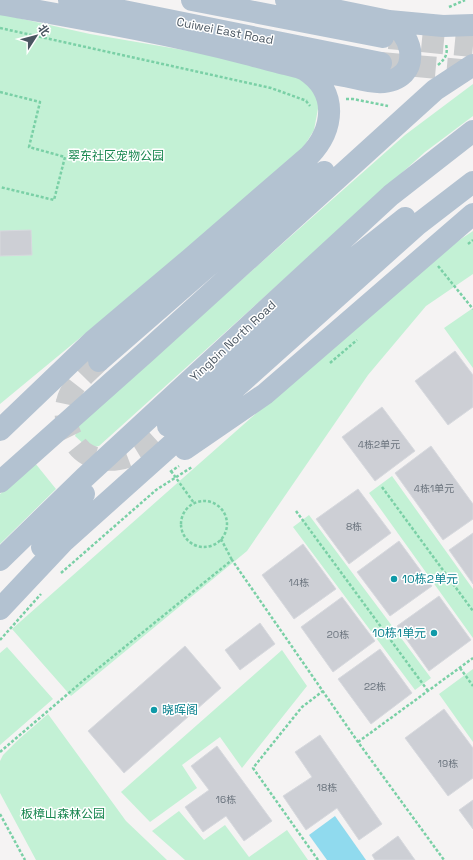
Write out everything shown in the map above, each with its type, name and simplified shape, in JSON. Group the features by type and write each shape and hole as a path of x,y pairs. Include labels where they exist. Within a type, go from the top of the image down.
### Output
{"main road":[{"name":"Cuiwei East Road","path":"69,0 381,63"},
{"name":"Cuiwei East Road","path":"192,0 386,29"},
{"path":"0,4 138,29 301,68 375,82 388,82 396,79 402,75 408,67 410,51 402,32 386,29 286,0"},
{"path":"443,26 473,13"},
{"path":"386,29 473,25"},
{"path":"0,482 435,90 473,60"},
{"path":"247,232 304,189 394,115 473,65"},
{"path":"99,361 247,232 326,153 334,136 337,125 336,114 317,80 301,68"},
{"path":"0,430 93,341 190,259 312,152 321,141 327,126 330,108 328,99"},
{"name":"Yingbin North Road","path":"0,560 113,451 391,195 473,131"},
{"path":"352,260 473,134"},
{"path":"168,426 352,260 423,203 473,171"},
{"path":"0,608 64,541 417,225 473,182"},
{"path":"107,504 265,394 473,214"},
{"path":"0,465 33,442 146,352"},
{"path":"0,602 95,479 113,451"}],"path":[{"path":"0,28 271,88 306,101 328,99"},
{"path":"0,92 40,102 28,147 65,156 54,200 0,187"},
{"path":"353,99 388,106"},
{"path":"435,263 473,309"},
{"path":"171,471 194,503"},
{"path":"382,487 473,611"},
{"path":"204,500 218,505 224,511 227,526 226,533 221,540 208,547 200,547 187,540 181,526 181,518 184,511 190,505 204,500"},
{"path":"296,511 428,691"},
{"path":"221,540 232,560 323,692 444,860"},
{"path":"0,752 102,665 232,560"},
{"path":"358,742 473,658"},
{"path":"460,668 473,686"},
{"path":"318,860 253,768 302,707 323,692"},
{"path":"0,814 25,860"}],"green space":[{"name":"翠东社区宠物公园","path":"0,14 90,34 271,65 310,84 320,98 314,130 303,148 161,271 0,404"},
{"path":"473,84 473,116 425,152 99,446 88,448 75,436 80,423 405,135"},
{"path":"473,231 473,274 426,306 368,375 247,551 71,696 12,629 431,259"},
{"path":"473,308 473,368 444,328"},
{"path":"35,463 56,489 0,544 0,494"},
{"path":"392,476 473,589 473,638 369,493"},
{"path":"309,515 431,678 415,690 293,527"},
{"path":"7,647 53,699 0,745 0,653"},
{"path":"282,650 307,686 242,768 220,737 182,765 197,788 150,822 121,792"},
{"path":"473,669 473,742 439,694"},
{"name":"板樟山森林公园","path":"48,714 126,821 167,860 36,860 0,793 0,761 3,755 18,740"},
{"path":"179,811 204,840 225,825 249,857 287,830 308,860 185,860 152,831"}],"water":[{"path":"335,816 366,860 327,860 309,835"}],"building":[{"path":"31,230 32,255 0,256 0,231"},
{"path":"455,351 473,375 473,407 448,425 415,381"},
{"path":"382,407 415,451 375,481 342,437"},
{"path":"431,446 473,504 473,519 443,540 395,473"},
{"path":"358,489 391,533 349,564 316,519"},
{"path":"473,533 473,584 449,550"},
{"name":"10栋2单元","path":"399,541 432,586 390,616 357,572"},
{"path":"303,544 336,589 294,619 262,575"},
{"name":"10栋1单元","path":"439,596 471,640 429,671 397,626"},
{"path":"342,597 375,641 333,672 301,627"},
{"path":"260,623 275,644 240,670 225,650"},
{"name":"晓晖阁","path":"185,646 221,688 124,773 88,731"},
{"path":"380,649 412,693 371,724 338,679"},
{"path":"444,709 473,748 473,778 448,796 405,738"},
{"path":"320,735 382,824 359,840 337,808 306,830 283,796 312,777 295,752"},
{"path":"217,746 272,821 244,841 226,816 203,832 185,807 209,790 191,766"},
{"path":"473,800 473,829 459,810"},
{"path":"398,836 415,860 375,860 372,855"}],"tunnel":[{"path":"389,38 473,46"},
{"path":"381,63 473,71"},
{"path":"99,361 72,390 67,402 66,417 69,432 82,451 92,457 102,459 112,460 127,457 144,447 168,426"}],"place":[{"name":"10栋2单元","path":"394,579"},
{"name":"10栋1单元","path":"434,633"},
{"name":"晓晖阁","path":"154,710"}]}
